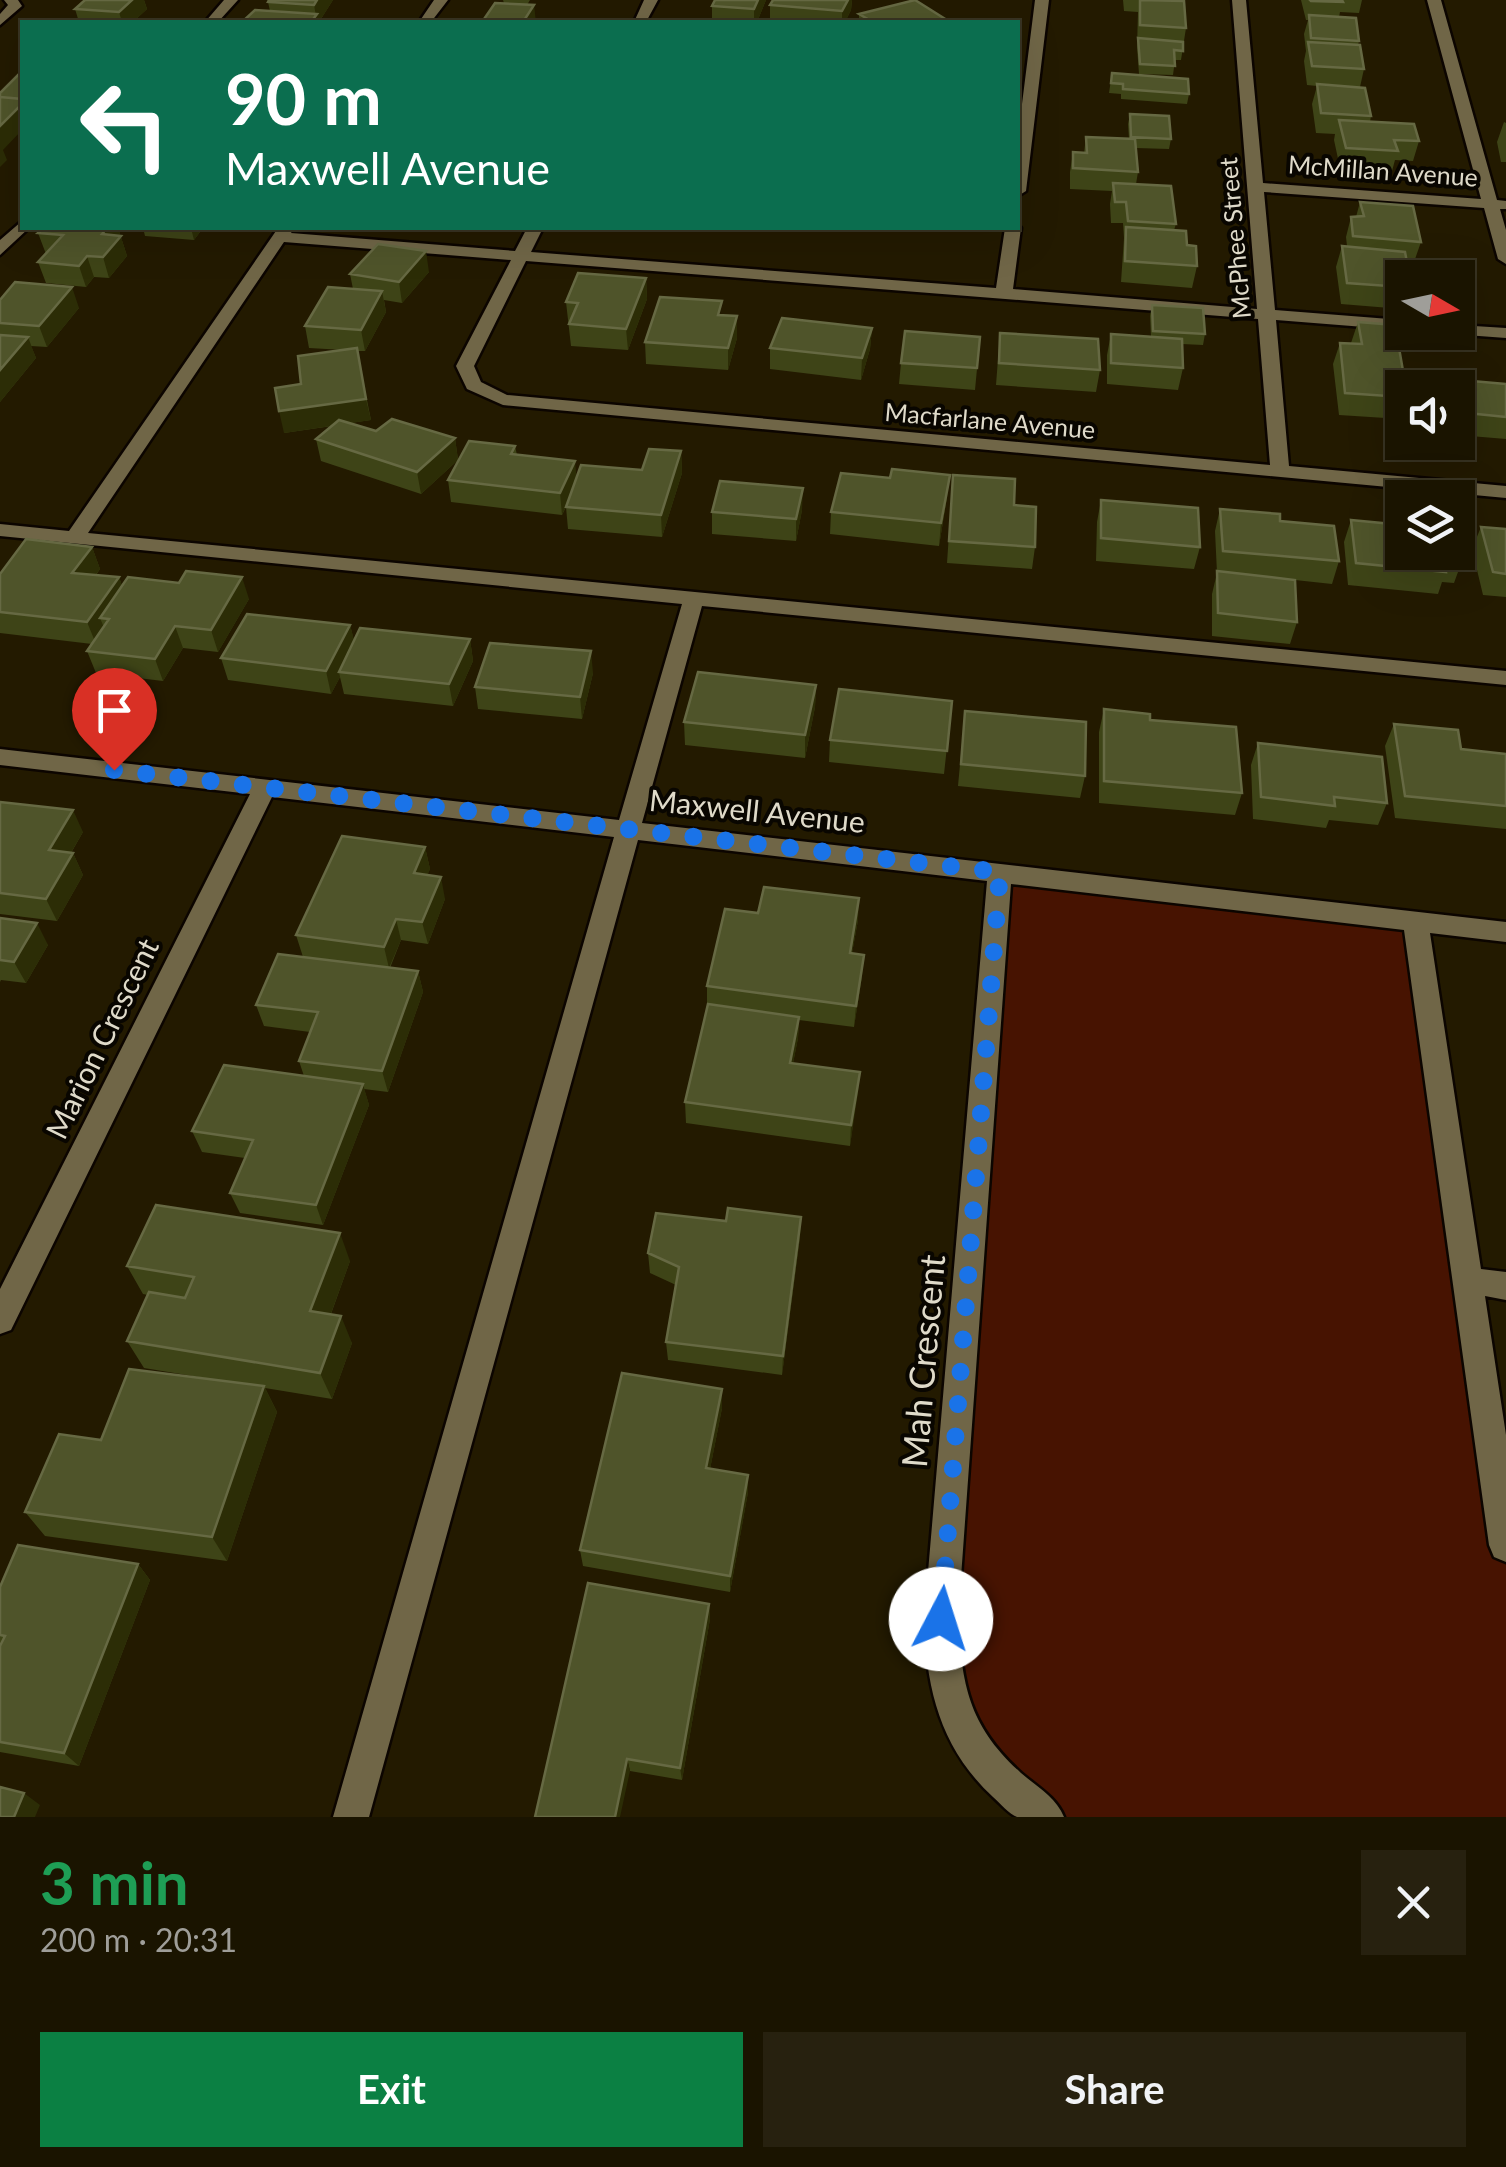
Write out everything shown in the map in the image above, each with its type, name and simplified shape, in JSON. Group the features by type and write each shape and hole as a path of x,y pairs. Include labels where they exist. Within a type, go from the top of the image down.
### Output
{"street":[{"path":"0,21 15,6 12,0"},
{"path":"213,20 231,0"},
{"path":"1020,175 1042,0"},
{"name":"McPhee Street","path":"1239,0 1280,472"},
{"path":"1434,0 1498,204 1506,259"},
{"name":"McMillan Avenue","path":"1256,187 1498,204"},
{"path":"0,250 20,228"},
{"path":"522,254 534,230"},
{"path":"1004,294 1013,230"},
{"path":"75,537 283,232 1385,324"},
{"name":"Macfarlane Avenue","path":"522,254 465,366 473,385 524,404 1506,492"},
{"path":"1475,331 1506,334"},
{"path":"0,530 1506,678"},
{"path":"352,1817 694,597"},
{"name":"Maxwell Avenue","path":"0,757 1506,932"},
{"name":"Marion Crescent","path":"0,1320 266,788"},
{"name":"Mah Crescent","path":"1000,872 941,1619 942,1674 954,1719 978,1756 1046,1817"},
{"path":"1416,922 1506,1545"},
{"path":"1468,1280 1506,1286"}],"shaded area":[{"path":"1000,872 1416,922 1506,1545 1506,1817 1046,1817 942,1674"}],"building":[{"path":"85,0 132,0 119,12 75,9"},
{"path":"269,0 317,0 314,5"},
{"path":"715,0 758,0 754,9 712,6"},
{"path":"773,0 848,0 842,11 770,5"},
{"path":"915,0 947,20 870,20 859,14"},
{"path":"1140,0 1184,1 1186,28 1140,25"},
{"path":"495,3 534,5 524,20 483,20"},
{"path":"255,10 317,14 312,20 244,20"},
{"path":"1309,15 1356,18 1359,41 1311,38"},
{"path":"1138,38 1183,42 1183,51 1174,50 1175,66 1140,64"},
{"path":"1308,42 1360,45 1364,69 1312,66"},
{"path":"20,73 20,99 0,97"},
{"path":"1112,73 1188,79 1189,94 1123,89 1123,84 1111,83"},
{"path":"1317,84 1365,88 1371,116 1321,113"},
{"path":"0,97 20,99 20,106 0,126"},
{"path":"1130,114 1169,116 1171,139 1131,137"},
{"path":"1339,120 1414,124 1419,141 1394,140 1398,151 1346,148"},
{"path":"1086,137 1135,139 1138,172 1073,168 1073,152 1087,153"},
{"path":"1113,183 1171,186 1176,224 1128,221 1126,202 1115,202"},
{"path":"1360,202 1413,206 1421,242 1353,236 1351,217 1364,216"},
{"path":"1126,227 1186,231 1187,245 1196,246 1197,266 1125,261"},
{"path":"105,230 102,234 121,236 103,257 87,256 79,266 38,262 63,235 38,233"},
{"path":"378,244 426,251 399,282 350,274"},
{"path":"1342,246 1405,252 1407,260 1385,260 1385,286 1347,283"},
{"path":"578,273 646,278 626,329 569,324 578,303 566,302"},
{"path":"15,282 72,287 39,326 0,323 0,300"},
{"path":"328,287 382,291 361,330 305,326"},
{"path":"660,297 722,301 718,315 737,316 728,348 645,342"},
{"path":"1152,305 1203,308 1205,334 1153,331"},
{"path":"782,318 872,328 862,358 770,348"},
{"path":"1358,322 1385,324 1385,350 1399,350 1403,370 1385,370 1385,396 1345,393 1340,343 1362,344"},
{"path":"905,331 980,337 977,368 901,363"},
{"path":"1000,333 1098,339 1100,370 999,363"},
{"path":"1111,334 1182,339 1183,368 1111,363"},
{"path":"0,335 28,337 0,370"},
{"path":"357,348 366,399 279,411 275,388 301,384 298,356"},
{"path":"1475,381 1506,384 1506,417 1475,414"},
{"path":"392,419 455,438 417,472 316,439 339,420 376,431"},
{"path":"469,441 515,446 511,454 575,461 560,493 448,480"},
{"path":"649,449 681,451 661,515 566,507 581,465 642,470"},
{"path":"892,469 950,475 941,523 831,512 841,473 890,478"},
{"path":"953,475 1015,479 1014,505 1036,507 1035,547 949,541"},
{"path":"720,481 803,488 796,519 712,512"},
{"path":"1101,500 1198,508 1200,547 1101,538"},
{"path":"1220,509 1280,514 1280,521 1334,526 1339,561 1223,551"},
{"path":"1351,520 1385,523 1385,566 1356,563"},
{"path":"1481,527 1506,529 1506,574 1493,572"},
{"path":"26,539 92,547 72,573 119,577 87,622 0,612 0,574"},
{"path":"186,571 242,577 211,630 175,626 155,659 87,651 109,619 100,618 128,577 179,583"},
{"path":"1217,571 1295,580 1297,622 1218,613"},
{"path":"247,614 350,625 326,671 221,658"},
{"path":"360,628 470,639 449,684 339,672"},
{"path":"490,643 591,651 580,697 475,687"},
{"path":"698,672 816,685 805,735 684,722"},
{"path":"839,689 952,701 947,751 830,740"},
{"path":"1104,709 1150,714 1150,720 1236,727 1242,793 1104,781"},
{"path":"965,711 1086,722 1085,776 961,764"},
{"path":"1394,724 1458,730 1461,749 1506,754 1506,806 1405,796"},
{"path":"1258,743 1382,757 1387,803 1334,797 1335,806 1261,797"},
{"path":"0,802 73,810 49,850 73,853 46,899 0,893"},
{"path":"342,836 425,847 414,873 441,877 422,922 396,919 384,947 296,935"},
{"path":"764,887 859,898 850,953 864,955 856,1006 707,986 725,909 758,913"},
{"path":"0,918 37,923 14,962 0,960"},
{"path":"278,954 418,971 382,1071 299,1061 318,1012 256,1005"},
{"path":"708,1004 799,1017 790,1063 860,1072 851,1125 685,1102"},
{"path":"224,1065 363,1084 316,1205 230,1193 253,1140 192,1131"},
{"path":"156,1205 340,1233 310,1311 341,1316 320,1373 127,1341 149,1292 185,1298 194,1277 127,1266"},
{"path":"728,1208 801,1217 783,1356 666,1342 679,1267 648,1253 656,1213 726,1221"},
{"path":"129,1369 264,1386 212,1537 25,1512 59,1434 101,1440"},
{"path":"622,1373 722,1389 706,1468 748,1475 730,1576 580,1550"},
{"path":"18,1545 138,1564 64,1753 0,1742 0,1646 5,1636 0,1635 0,1587"},
{"path":"588,1583 709,1604 680,1768 627,1759 615,1817 535,1817"},
{"path":"0,1787 24,1793 14,1817 0,1817"}],"route":[{"path":"114,770 1000,872 941,1619"}]}
